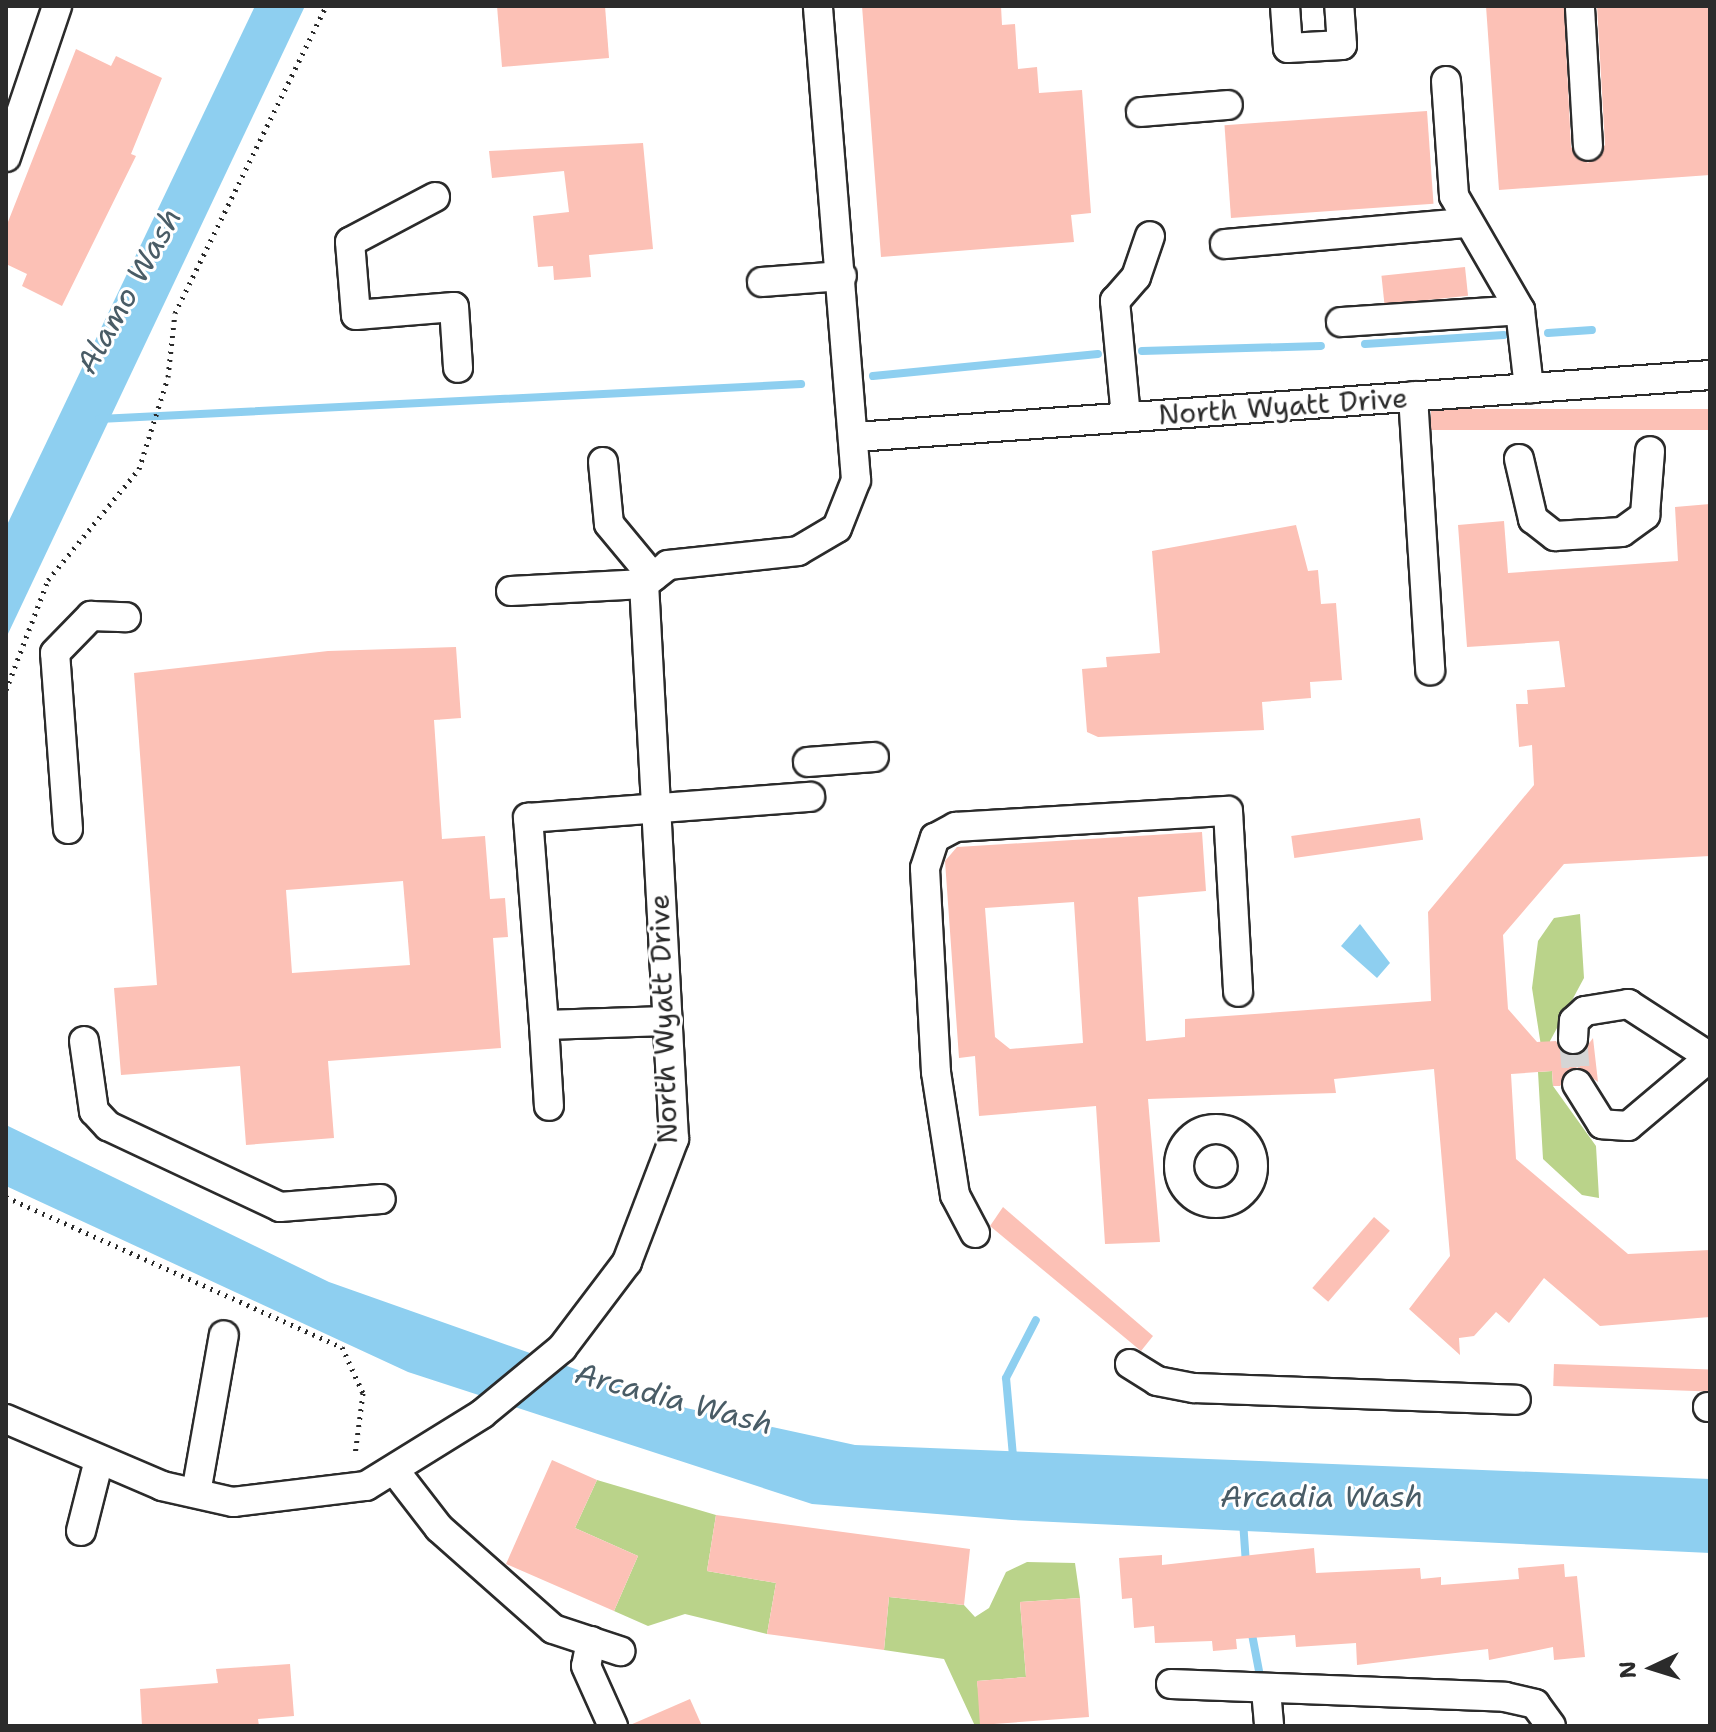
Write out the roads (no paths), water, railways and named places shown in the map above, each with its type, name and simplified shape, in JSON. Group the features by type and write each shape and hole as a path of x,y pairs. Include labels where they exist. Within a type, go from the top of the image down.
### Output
{"street":[{"path":"6,157 56,6"},
{"path":"511,591 648,580 668,565 798,551 837,528 856,480 856,437 818,6"},
{"path":"1285,6 1288,48 1342,45 1339,6"},
{"path":"1580,8 1588,146"},
{"path":"1446,81 1454,196 1465,223 1520,310 1529,388"},
{"path":"1141,112 1228,105"},
{"path":"435,197 350,242 356,315 454,307 458,368"},
{"path":"1225,244 1465,223"},
{"path":"1126,417 1115,301 1136,277 1150,236"},
{"path":"762,282 842,276"},
{"path":"1341,322 1520,310"},
{"name":"North Wyatt Drive","path":"856,437 1710,375"},
{"path":"1413,396 1430,670"},
{"path":"1519,459 1533,519 1555,536 1622,532 1645,515 1650,451"},
{"path":"603,462 609,524 648,580"},
{"name":"North Wyatt Drive","path":"6,1419 99,1460 196,1493 233,1502 299,1498 366,1486 395,1471 482,1414 562,1348 627,1262 656,1200 674,1139 653,810 648,580"},
{"path":"68,829 55,653 91,616 126,617"},
{"path":"808,762 874,757"},
{"path":"549,1106 528,818 810,797"},
{"path":"975,1233 955,1195 936,1072 925,868 935,838 956,827 1228,811 1238,992"},
{"path":"1573,1039 1574,1021 1585,1011 1628,1004 1710,1057 1628,1126 1602,1124 1577,1084"},
{"path":"544,1025 667,1021"},
{"path":"84,1041 94,1111 108,1126 280,1207 381,1199"},
{"path":"196,1493 224,1335"},
{"path":"1130,1364 1157,1381 1194,1388 1516,1400"},
{"path":"81,1531 99,1460"},
{"path":"395,1471 439,1528 542,1619 620,1651"},
{"path":"591,1641 586,1666 613,1726"},
{"path":"1171,1684 1505,1697 1543,1715"},
{"path":"1266,1690 1269,1726"}],"water":[{"name":"Alamo Wash","path":"255,6 305,6 6,638 6,527"},
{"path":"1360,924 1390,963 1377,978 1341,946"},
{"name":"Arcadia Wash","path":"6,1125 329,1282 686,1408 855,1445 1710,1479 1710,1553 1012,1520 812,1504 408,1372 6,1186"}],"waterway":[{"path":"1548,333 1592,330"},
{"path":"1365,344 1504,335"},
{"path":"1142,351 1321,346"},
{"path":"873,376 1098,354"},
{"path":"99,419 801,384"},
{"path":"1013,1456 1006,1378 1036,1320"},
{"path":"1243,1521 1246,1564"},
{"path":"1251,1629 1259,1671"}],"tunnel":[{"path":"1573,1039 1577,1084"}]}
